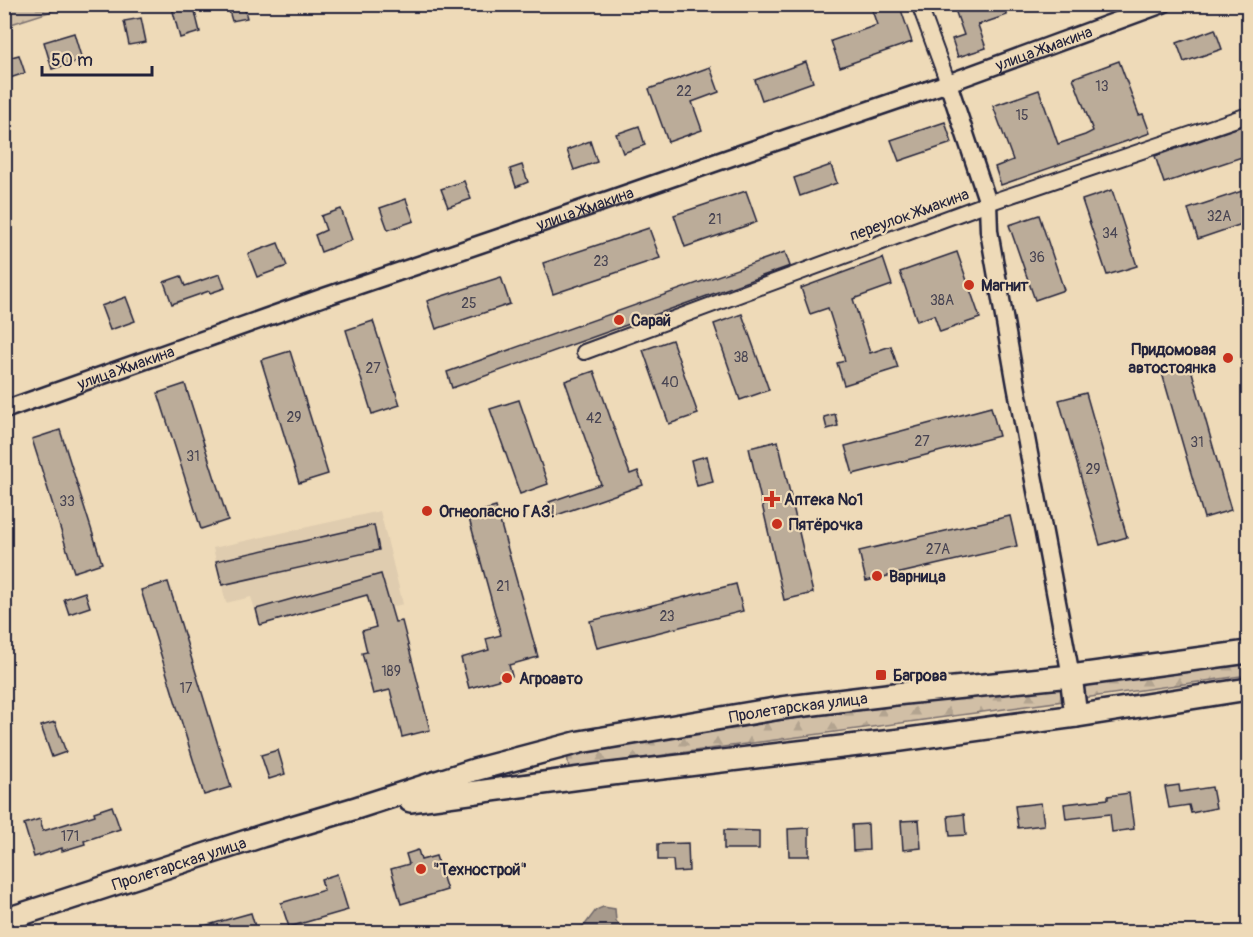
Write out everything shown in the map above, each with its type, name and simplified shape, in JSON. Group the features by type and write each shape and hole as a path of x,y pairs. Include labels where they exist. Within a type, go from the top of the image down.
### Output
{"main road":[{"name":"Пролетарская улица","path":"4,920 474,770 580,742 781,708 1071,676 1248,652"},
{"path":"1071,676 1076,716"},
{"name":"Пролетарская улица","path":"356,808 556,781 901,740 1248,689"},
{"path":"552,749 556,781"}],"street":[{"path":"919,4 988,203 989,231 1010,352 1071,676"},
{"name":"улица Жмакина","path":"4,410 324,297 948,83 1163,4"},
{"name":"переулок Жмакина","path":"584,352 988,203 1248,115"}],"shaded area":[{"path":"380,511 403,604 391,607 367,595 260,625 251,597 226,603 213,548"},
{"path":"603,907 615,909 616,921 625,932 555,932 557,929 563,931 584,926 596,910"}],"green space":[{"path":"5,4 71,4 71,5 5,26"},
{"path":"1248,661 1248,675 1084,698 1081,683"},
{"path":"1061,686 1063,701 569,768 567,755 783,720"}],"building":[{"path":"171,4 193,4 200,32 180,38"},
{"path":"227,4 243,4 247,18 232,21"},
{"path":"870,4 899,4 912,42 840,67 831,41 877,25"},
{"path":"953,4 1004,4 1007,15 978,25 986,48 958,57 952,39 964,35"},
{"path":"141,18 146,42 129,45 124,21"},
{"path":"1215,29 1222,49 1184,62 1177,43"},
{"path":"74,33 82,60 52,69 44,42"},
{"path":"19,55 25,73 4,80 4,59"},
{"path":"1119,61 1139,115 1143,114 1150,133 1001,185 995,167 1013,160 993,106 1039,90 1058,144 1085,135 1093,131 1073,78"},
{"path":"806,62 813,82 762,100 755,80"},
{"path":"710,67 719,92 692,102 702,130 668,142 649,89"},
{"path":"945,122 952,143 899,161 891,140"},
{"path":"1248,124 1248,155 1164,183 1155,156"},
{"path":"639,126 645,145 623,153 616,134"},
{"path":"590,141 597,162 574,170 567,150"},
{"path":"522,165 528,182 516,187 510,169"},
{"path":"831,165 837,183 800,196 794,178"},
{"path":"464,181 471,199 448,207 441,189"},
{"path":"1248,189 1248,222 1198,239 1188,209"},
{"path":"1112,190 1137,266 1107,275 1082,200"},
{"path":"746,191 757,222 685,247 674,215"},
{"path":"406,199 414,221 388,230 380,208"},
{"path":"341,209 352,240 321,252 315,235 326,230 321,216"},
{"path":"1039,215 1064,290 1035,300 1009,225"},
{"path":"649,228 660,258 553,294 543,263"},
{"path":"278,243 287,266 257,277 248,254"},
{"name":"Сарай","path":"785,252 790,266 452,388 447,372"},
{"path":"957,252 980,318 940,332 934,315 917,321 900,272"},
{"path":"883,258 892,285 853,299 870,353 891,346 898,368 844,385 837,363 845,361 828,308 810,314 801,288"},
{"path":"220,274 225,288 172,304 164,282 181,276 185,286"},
{"path":"501,277 510,304 436,329 427,301"},
{"path":"126,297 135,321 110,330 101,306"},
{"path":"742,314 769,390 740,400 714,324"},
{"path":"373,321 400,405 372,414 346,330"},
{"path":"672,340 698,414 669,424 643,350"},
{"path":"290,351 328,474 299,483 261,360"},
{"path":"1190,365 1231,510 1204,518 1162,373"},
{"path":"594,371 630,474 638,471 643,485 554,516 549,502 601,484 565,381"},
{"path":"185,384 228,520 201,529 158,393"},
{"path":"1086,393 1127,537 1100,545 1059,400"},
{"path":"519,400 548,484 520,494 490,409"},
{"path":"991,407 999,436 853,474 845,446"},
{"path":"835,414 838,426 827,429 824,417"},
{"path":"60,430 102,563 74,572 32,439"},
{"path":"778,441 813,593 784,600 749,448"},
{"path":"707,456 713,482 697,486 691,460"},
{"path":"496,507 538,657 509,665 512,676 469,688 461,658 489,650 486,639 501,635 468,515"},
{"path":"1010,516 1017,546 866,581 859,551"},
{"path":"374,525 379,550 222,585 216,561"},
{"path":"381,574 395,622 402,621 430,730 402,737 390,690 373,694 362,653 367,652 362,631 376,627 367,595 260,625 256,609"},
{"path":"168,582 231,787 204,795 141,590"},
{"path":"736,584 743,611 597,648 590,621"},
{"path":"85,592 90,607 69,614 64,599"},
{"path":"55,722 66,752 52,757 41,726"},
{"path":"278,750 285,774 269,779 261,755"},
{"path":"1179,785 1180,792 1212,787 1216,808 1191,813 1189,805 1169,808 1165,787"},
{"path":"1129,793 1134,829 1112,832 1110,814 1066,819 1064,804 1108,799 1108,796"},
{"path":"1041,803 1044,825 1018,828 1015,806"},
{"path":"112,806 120,829 84,841 85,844 62,851 62,848 34,857 24,824 40,819 43,831 95,815 94,812"},
{"path":"964,814 966,835 950,836 948,816"},
{"path":"919,820 921,848 903,850 901,821"},
{"path":"868,824 869,850 853,851 852,825"},
{"path":"809,828 809,856 789,856 788,829"},
{"path":"724,830 759,831 759,849 724,849"},
{"path":"688,843 689,871 674,872 673,860 658,860 658,844"},
{"path":"418,850 421,860 436,856 447,890 401,904 391,869 409,864 406,854"},
{"path":"337,874 348,910 289,927 281,903 324,890 321,879"},
{"path":"251,913 257,933 193,933 193,929"}],"place":[{"name":"Магнит","path":"969,285"},
{"name":"Сарай","path":"619,320"},
{"name":"Придомовая автостоянка","path":"1228,358"},
{"name":"Аптека №1","path":"772,499"},
{"name":"Огнеопасно ГАЗ!","path":"427,511"},
{"name":"Пятёрочка","path":"777,524"},
{"name":"Варница","path":"877,576"},
{"name":"Багрова","path":"881,675"},
{"name":"Агроавто","path":"507,678"},
{"name":"\"Технострой\"","path":"421,869"}]}
